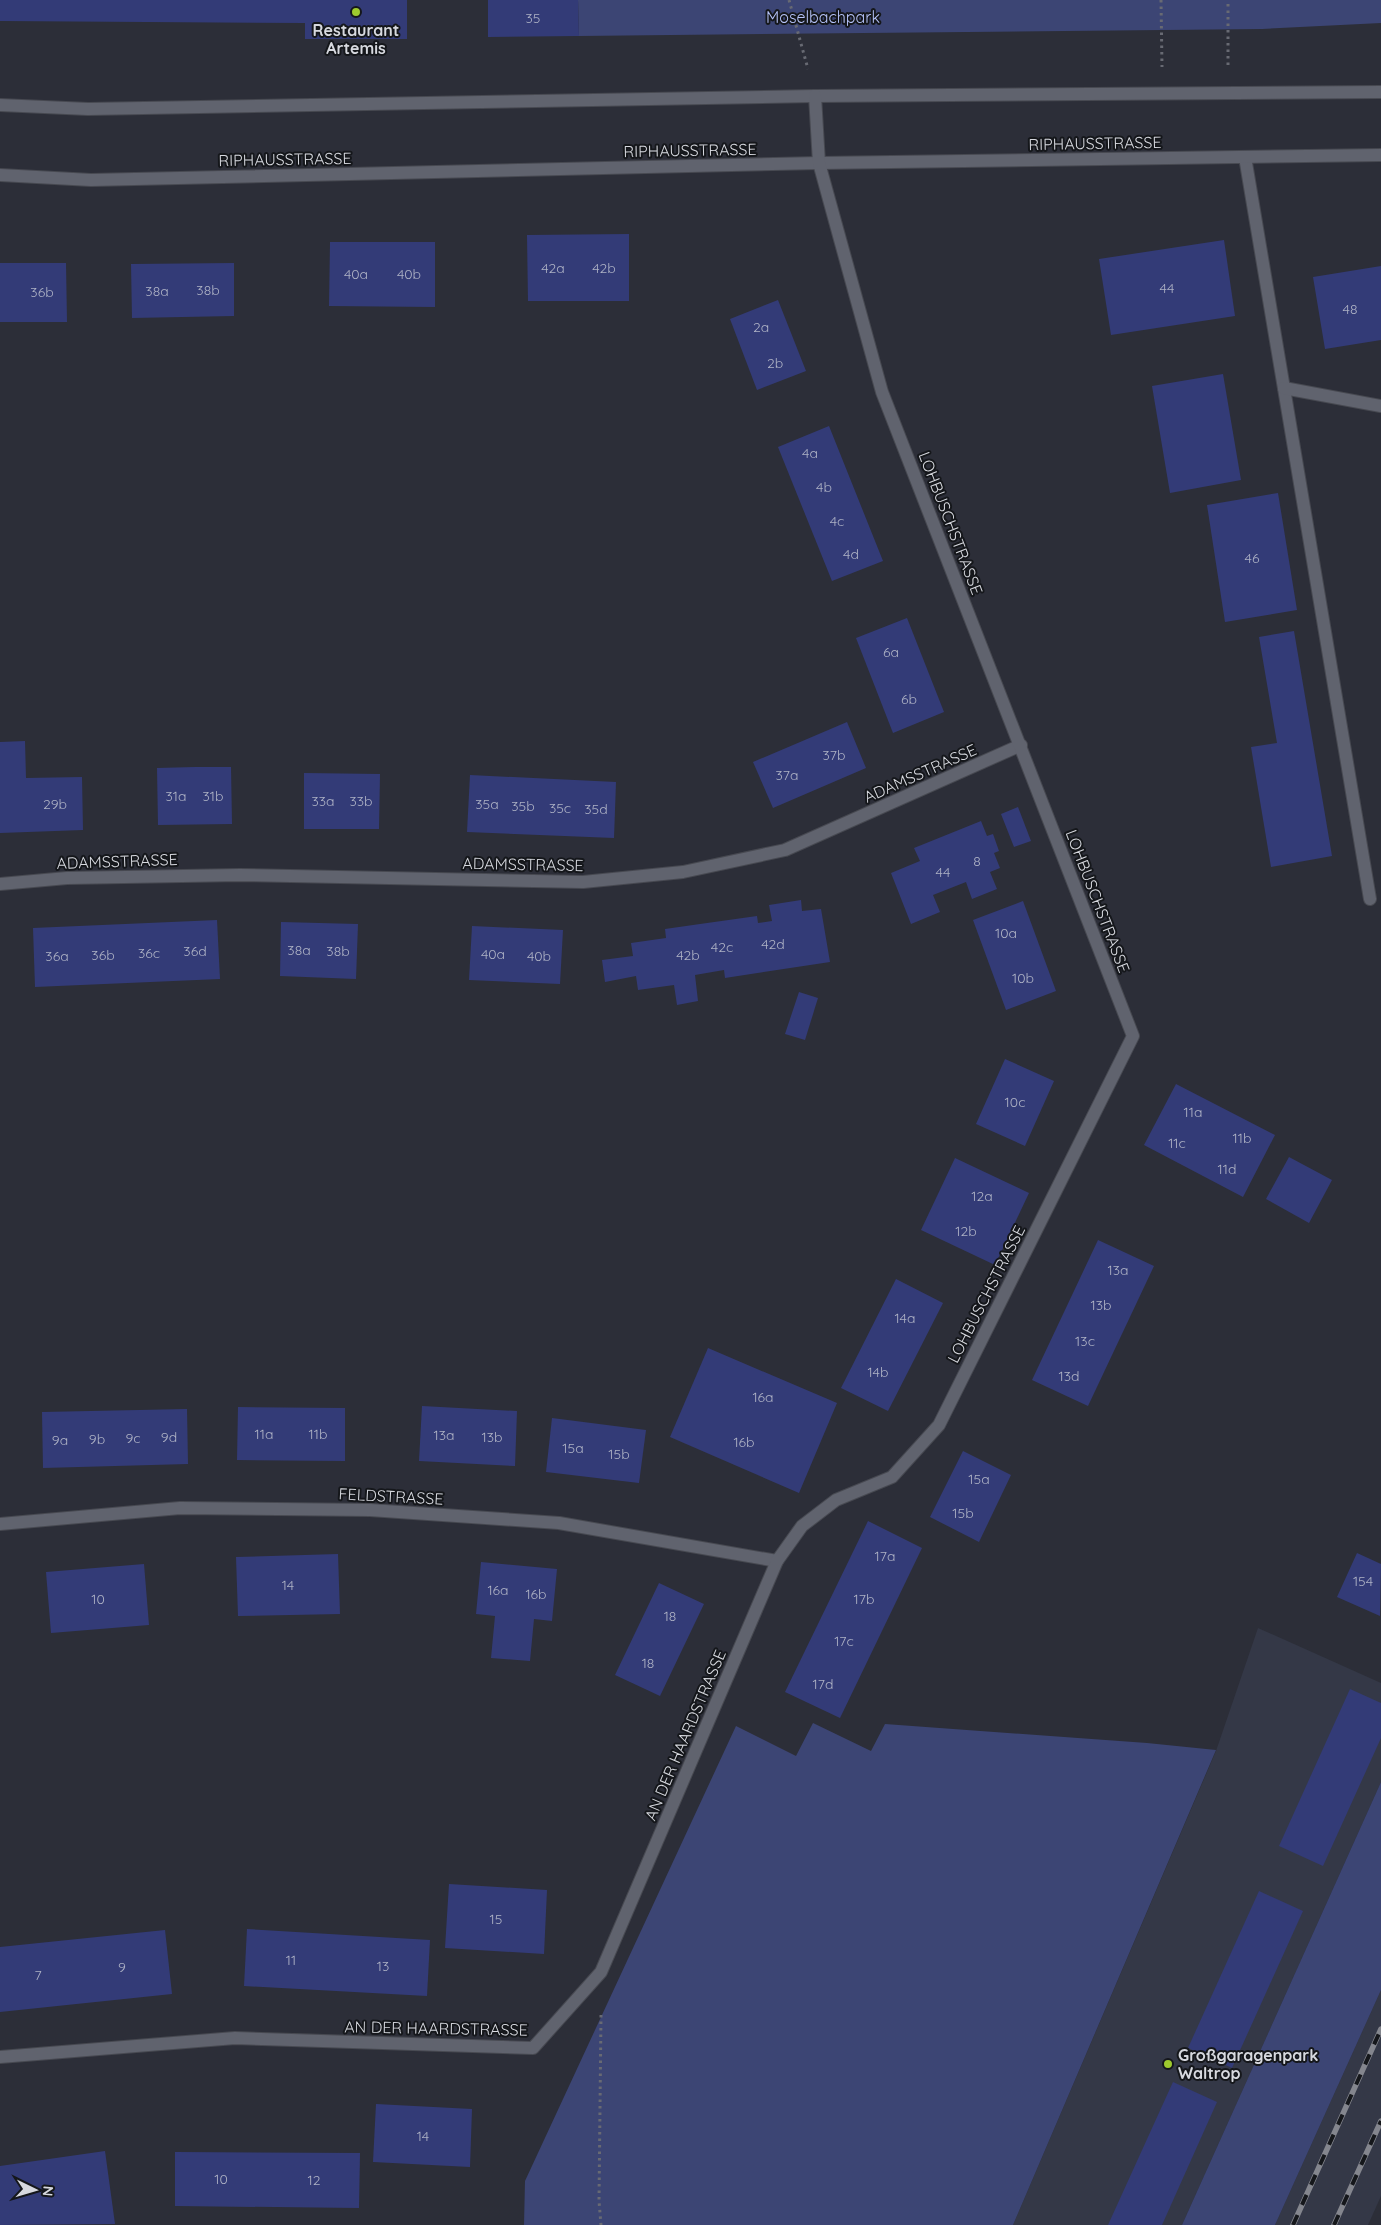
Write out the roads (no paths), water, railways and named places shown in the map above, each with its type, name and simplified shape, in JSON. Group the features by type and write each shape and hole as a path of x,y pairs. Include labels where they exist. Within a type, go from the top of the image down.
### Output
{"street":[{"path":"0,105 88,109 815,96 1381,92"},
{"name":"LOHBUSCHSTRASSE","path":"777,1561 802,1526 836,1500 892,1477 939,1425 1133,1036 882,392 820,163 815,96"},
{"name":"RIPHAUSSTRASSE","path":"0,175 90,180 820,163 1381,155"},
{"path":"1245,157 1370,899"},
{"path":"1284,388 1381,406"},
{"name":"ADAMSSTRASSE","path":"0,884 67,878 240,875 583,882 683,872 784,850 1020,746"},
{"name":"FELDSTRASSE","path":"0,1524 180,1508 370,1510 559,1523 777,1561"},
{"name":"AN DER HAARDSTRASSE","path":"0,2057 235,2038 533,2048 602,1972 777,1561"}],"railway":[{"path":"1293,2225 1381,2029"},
{"path":"1334,2225 1381,2121"}],"place":[{"name":"Restaurant Artemis","path":"356,12"},
{"name":"Großgaragenpark Waltrop","path":"1168,2064"}],"park label":[{"name":"Moselbachpark","path":"823,17"}]}
